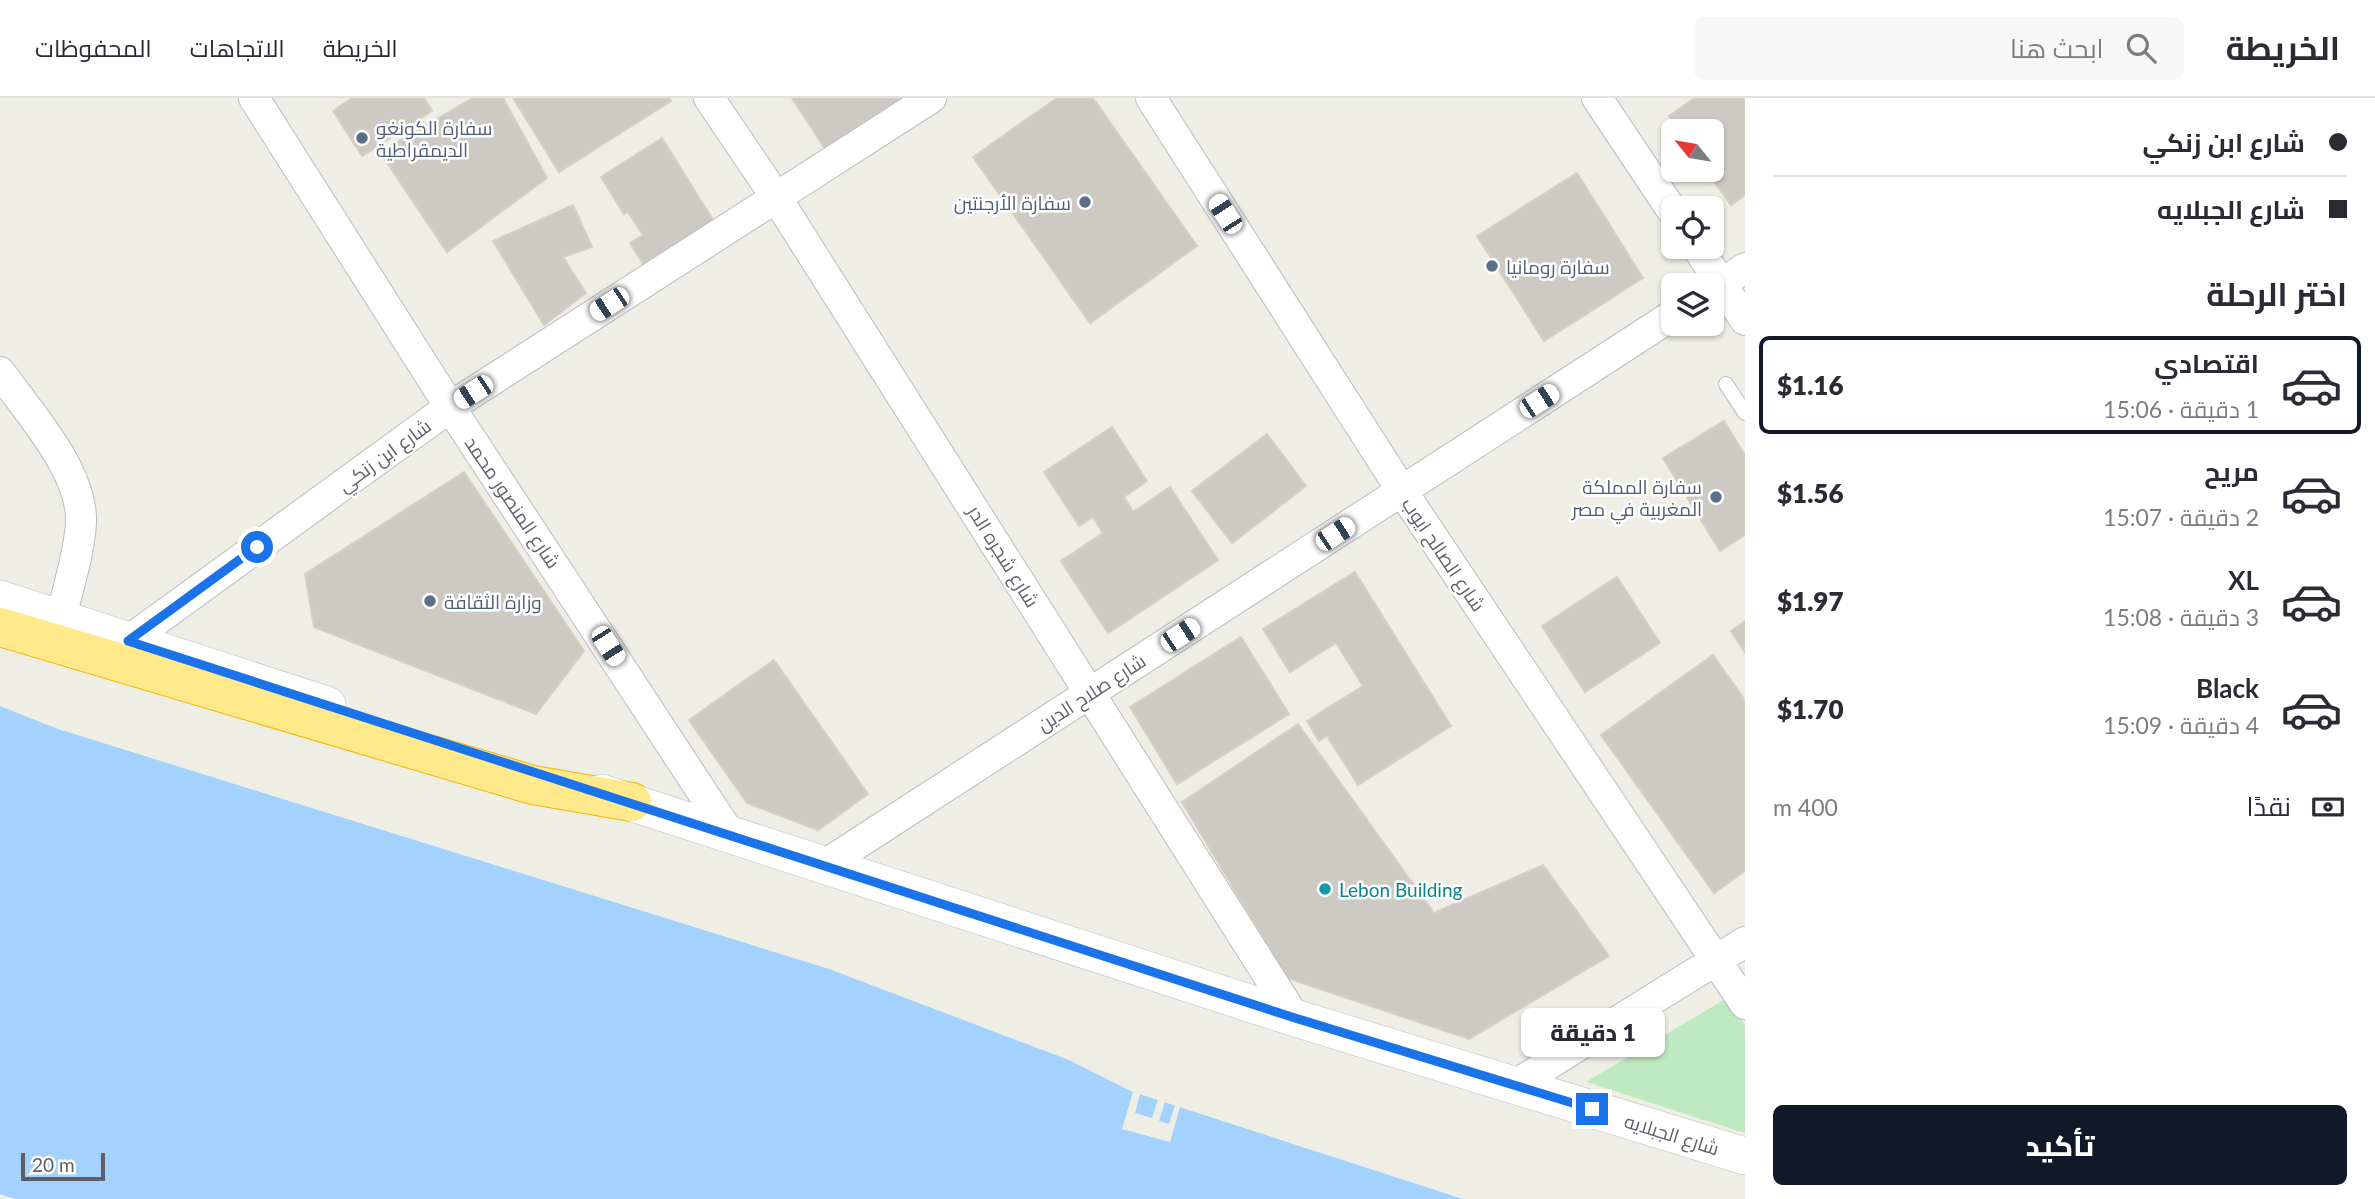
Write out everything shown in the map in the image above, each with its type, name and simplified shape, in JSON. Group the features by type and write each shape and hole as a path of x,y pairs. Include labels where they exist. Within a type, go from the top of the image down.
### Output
{"highway":[{"path":"0,627 533,785 632,802"}],"street":[{"name":"شارع المنصور محمد","path":"254,98 450,407 729,833"},
{"name":"شارع شجره الدر","path":"709,98 776,197 1295,1018"},
{"name":"شارع ابن زنكي","path":"128,641 450,407 931,98"},
{"name":"شارع الصالح ايوب","path":"1151,98 1402,491 1745,1004"},
{"path":"1597,98 1662,196"},
{"path":"1708,259 1726,280 1745,320"},
{"name":"شارع صلاح الدين","path":"826,864 1661,323"},
{"path":"0,372 62,459 77,496 81,522 61,618"},
{"name":"شارع الجبلايه","path":"0,599 826,864 1295,1018 1745,1156"},
{"path":"1515,1085 1745,942"}],"lane":[{"path":"1726,384 1745,413"}],"green space":[{"path":"1727,998 1745,1025 1745,1133 1586,1082"}],"water":[{"path":"0,706 58,729 829,969 1069,1060 1133,1092 1463,1199 15,1199 0,1194"}],"pier":[{"path":"1133,1092 1140,1094 1135,1113 1152,1118 1158,1100 1165,1102 1159,1121 1169,1124 1175,1105 1180,1107 1170,1142 1122,1129"}],"building":[{"path":"352,98 424,98 432,111 362,156 333,111"},
{"path":"473,98 503,98 547,178 447,252 380,152"},
{"path":"513,98 669,98 671,101 559,172"},
{"path":"792,98 907,98 825,149"},
{"name":"سفارة الأرجنتين","path":"1057,98 1093,98 1197,246 1090,323 973,157"},
{"path":"1695,98 1745,98 1745,195 1731,205 1715,182 1724,182 1724,119 1671,119 1669,116"},
{"path":"662,138 716,225 647,270 630,243 643,235 628,212 624,214 601,177"},
{"path":"1577,173 1643,278 1544,341 1477,236"},
{"path":"573,205 592,247 563,257 586,293 544,325 493,241"},
{"name":"سفارة المملكة المغربية في مصر","path":"1724,421 1745,455 1745,535 1720,551 1663,458"},
{"path":"1112,427 1147,481 1124,497 1133,512 1170,487 1218,560 1108,633 1061,561 1103,533 1093,517 1079,526 1044,472"},
{"path":"1267,434 1306,486 1232,543 1192,491"},
{"name":"وزارة الثقافة","path":"464,472 584,651 536,714 314,627 305,574"},
{"path":"1355,572 1451,726 1358,785 1327,736 1319,741 1307,721 1363,686 1336,643 1290,672 1263,629"},
{"path":"1617,577 1660,643 1585,692 1542,626"},
{"path":"1745,621 1745,653 1731,631"},
{"path":"1241,637 1289,714 1177,784 1130,707"},
{"path":"1713,655 1745,700 1745,871 1714,893 1601,735"},
{"path":"774,660 868,794 818,830 747,803 689,720"},
{"name":"Lebon Building","path":"1298,724 1434,913 1543,865 1609,956 1469,1039 1287,978 1182,802"}],"place":[{"name":"سفارة الكونغو الديمقراطية","path":"362,138"},
{"name":"سفارة الأرجنتين","path":"1085,202"},
{"name":"سفارة رومانيا","path":"1492,266"},
{"name":"سفارة المملكة المغربية في مصر","path":"1716,497"},
{"name":"وزارة الثقافة","path":"430,601"},
{"name":"Lebon Building","path":"1325,889"}],"route":[{"path":"257,547 128,641 826,864 1295,1018 1592,1109"}]}
